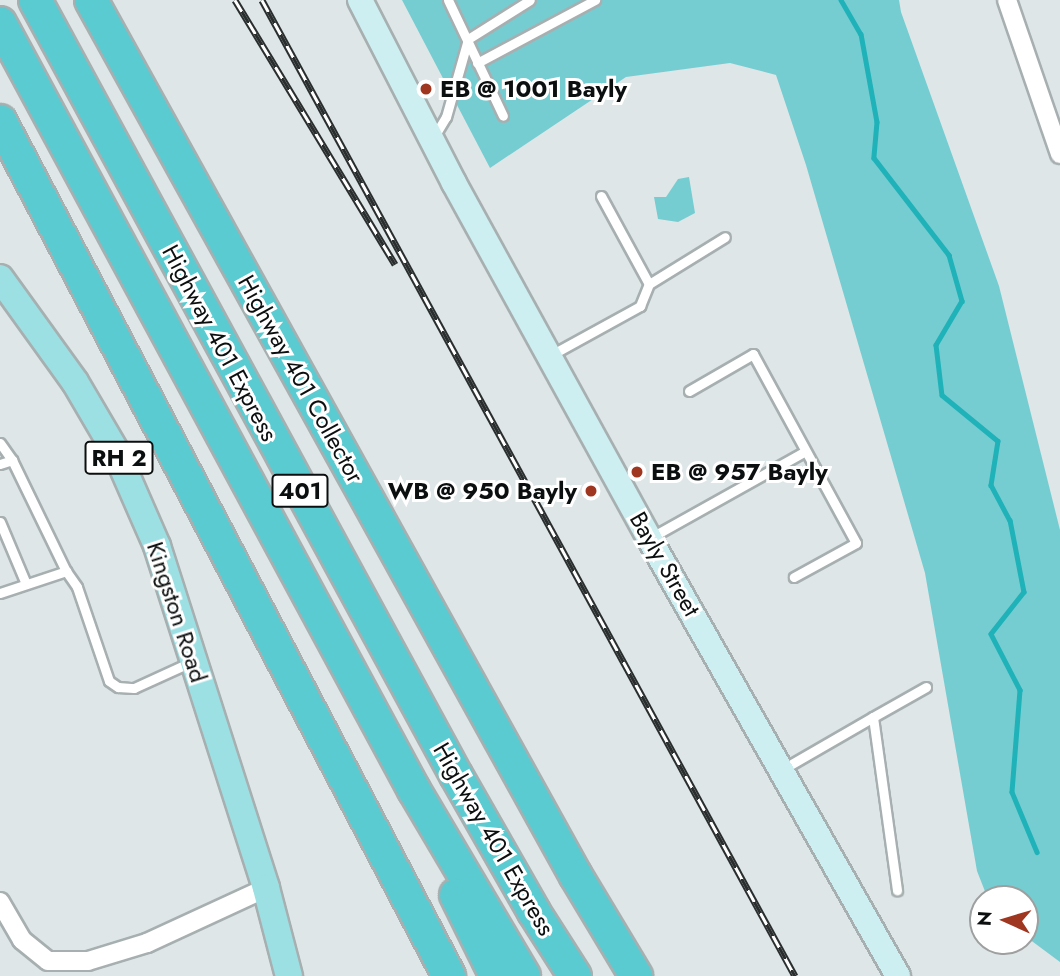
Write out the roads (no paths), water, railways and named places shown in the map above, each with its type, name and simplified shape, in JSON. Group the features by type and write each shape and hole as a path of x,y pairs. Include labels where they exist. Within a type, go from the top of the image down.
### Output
{"highway":[{"name":"Highway 401 Express","path":"35,0 456,775 534,912 575,976"},
{"name":"Highway 401 Collector","path":"91,0 576,876 636,976"},
{"name":"Highway 401 Express","path":"0,23 414,789 524,976"},
{"path":"0,121 449,976"},
{"path":"414,789 463,915 496,976"}],"main road":[{"name":"Bayly Street","path":"360,0 432,140 649,538 898,976"},
{"name":"Kingston Road","path":"0,278 75,382 116,452 156,546 266,888 289,976"}],"street":[{"path":"1007,0 1060,154"},
{"path":"0,902 22,940 48,961 89,965 147,943 266,888"}],"lane":[{"path":"448,0 503,116"},
{"path":"432,140 446,117 468,39 530,0"},
{"path":"477,63 595,0"},
{"path":"601,196 649,284"},
{"path":"549,356 640,306 649,284 725,237"},
{"path":"689,391 753,354 804,452 856,543 794,577"},
{"path":"0,443 12,460 77,587 109,681 118,687 134,688 193,661"},
{"path":"649,538 804,452"},
{"path":"0,464 12,460"},
{"path":"0,522 26,584"},
{"path":"0,593 66,570"},
{"path":"782,769 926,687"},
{"path":"873,718 897,890"}],"waterway":[{"path":"841,0 861,34 877,122 874,158 949,255 962,301 936,345 942,395 998,441 991,485 1010,520 1024,592 991,634 1020,690 1012,792 1037,852"}],"railway":[{"path":"235,0 395,264"},
{"path":"262,0 795,976"}],"place":[{"name":"EB @ 1001 Bayly","path":"426,89"},
{"name":"EB @ 957 Bayly","path":"637,472"},
{"name":"WB @ 950 Bayly","path":"591,491"}]}
